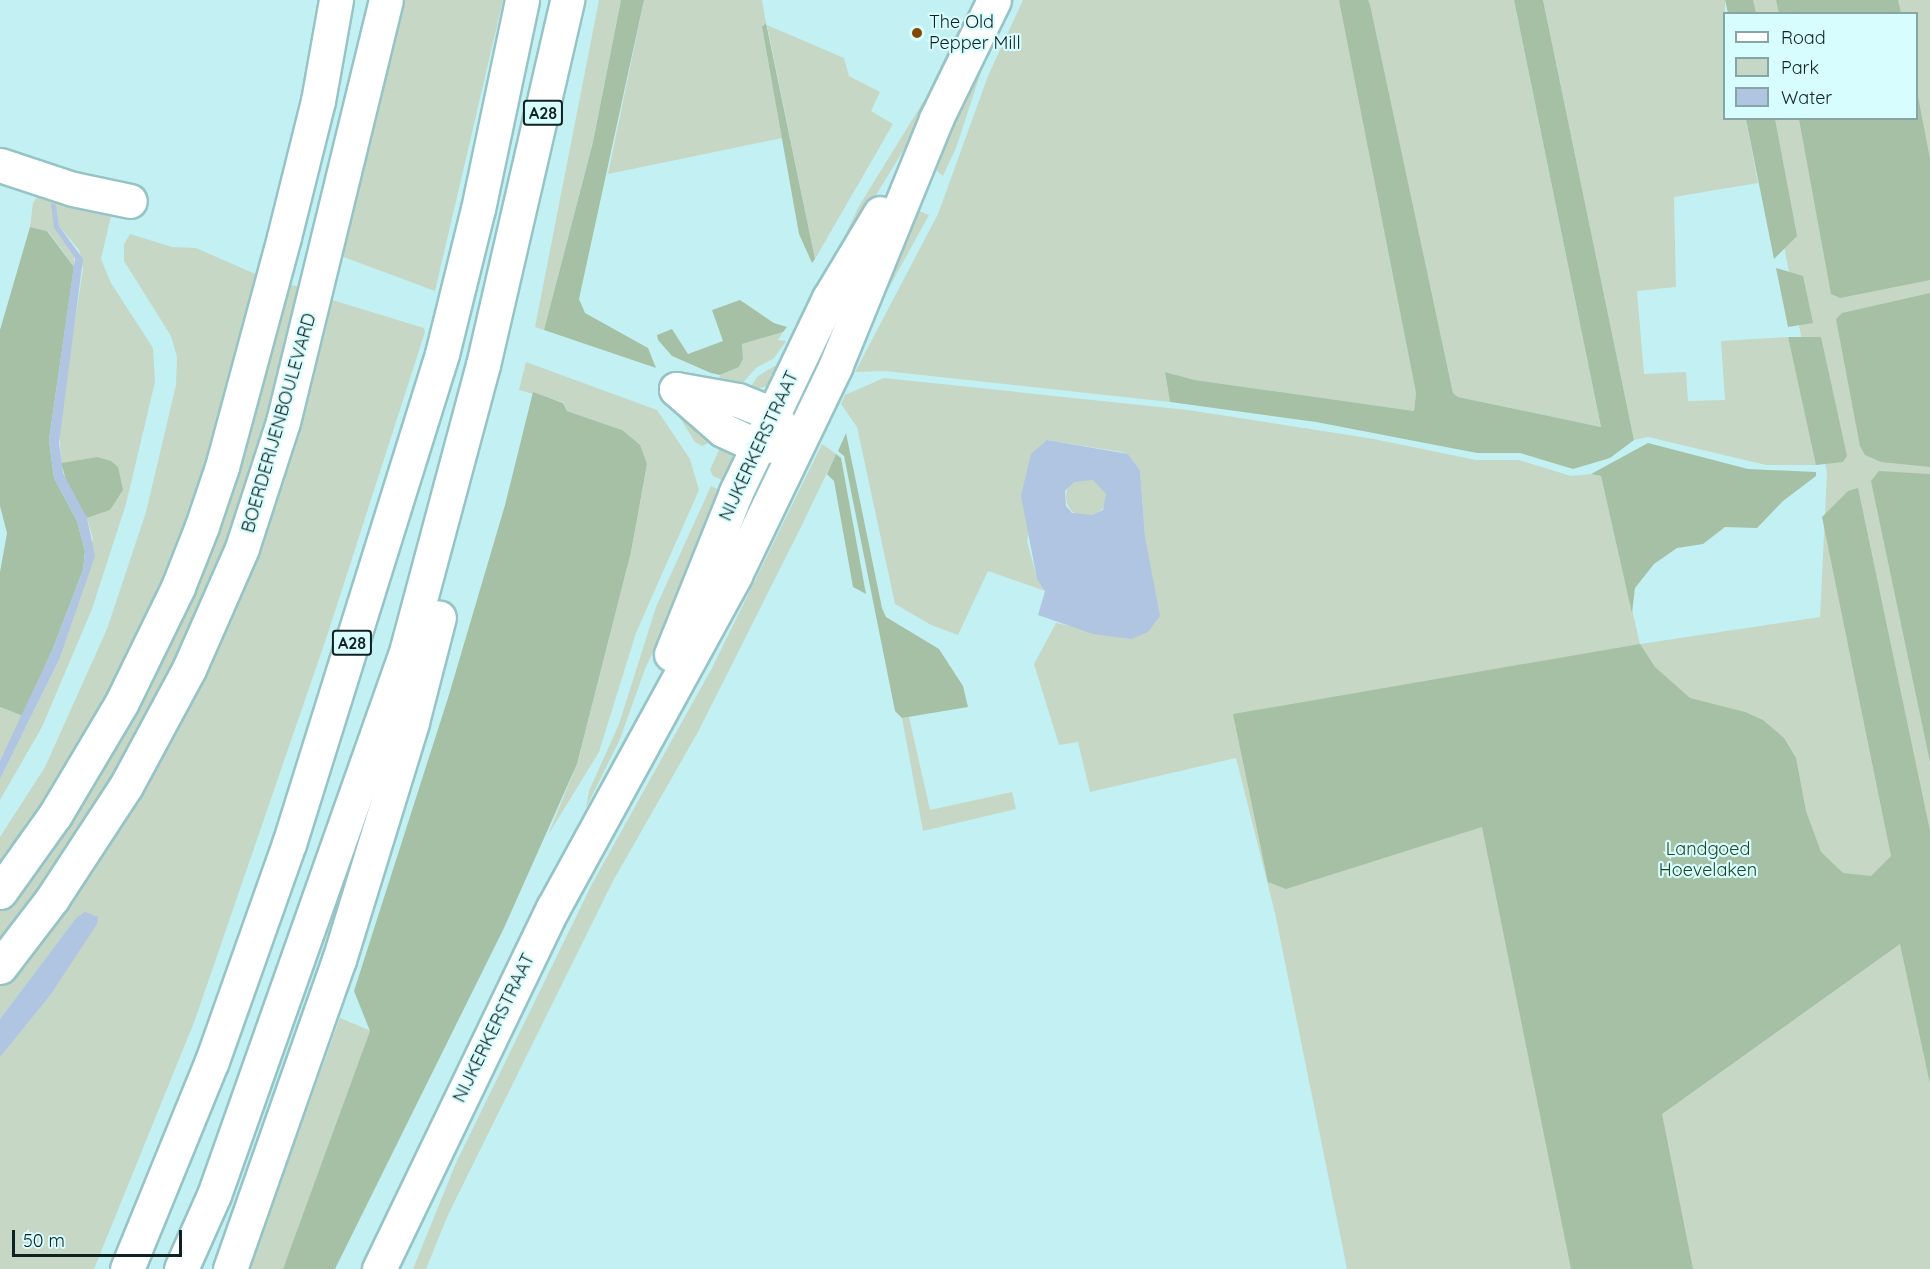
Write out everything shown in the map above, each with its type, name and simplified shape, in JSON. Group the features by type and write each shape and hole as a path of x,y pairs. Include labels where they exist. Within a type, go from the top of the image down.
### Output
{"main road":[{"path":"0,892 94,751 178,587 222,467 273,281 318,101 336,0"},
{"name":"BOERDERIJENBOULEVARD","path":"0,967 90,844 189,669 242,548 263,487 316,296 386,0"},
{"name":"A28","path":"127,1269 212,1061 289,844 435,377 478,209 522,0"},
{"name":"A28","path":"181,1269 214,1195 406,652 518,225 567,0"},
{"name":"NIJKERKERSTRAAT","path":"379,1269 472,1072 615,790 735,575 795,445 835,367 936,119 994,0"},
{"name":"NIJKERKERSTRAAT","path":"615,790 772,414 829,298 936,119"},
{"path":"0,165 73,189 130,201"},
{"name":"A28","path":"230,1269 339,960 412,722 502,370 518,225"},
{"path":"676,389 738,400 772,414 795,445 758,446 723,430 676,389"}],"green space":[{"path":"389,0 503,0 435,291 333,253"},
{"path":"599,0 621,0 593,142 544,330 535,327"},
{"path":"621,0 644,0 579,299 585,313 648,348 656,368 544,330 593,142"},
{"path":"644,0 762,0 766,23 762,28 782,138 608,174"},
{"path":"1008,0 1014,0 983,66 956,148 943,176 937,171 955,110"},
{"path":"1023,0 1341,0 1416,393 1414,411 1195,380 1165,372 1170,402 885,371 855,372 938,214 988,76"},
{"path":"1339,0 1368,0 1370,5 1453,393 1458,397 1601,427 1514,0 1543,0 1634,440 1610,458 1573,469 1520,453 1477,453 1316,422 1170,402 1165,372 1195,380 1414,411 1416,393"},
{"path":"1368,0 1514,0 1601,427 1458,397 1453,393"},
{"path":"1543,0 1725,0 1723,120 1746,120 1758,183 1674,197 1676,287 1637,291 1644,374 1686,372 1688,401 1725,400 1721,341 1788,337 1817,465 1766,465 1648,437 1634,440"},
{"path":"1725,0 1753,0 1756,12 1728,12"},
{"name":"Landgoed Hoevelaken","path":"1737,0 1930,0 1930,1269 1347,1269 1275,913 1236,758 1090,792 1078,742 1059,745 1034,664 1056,623 1131,639 1145,537 1140,470 1128,454 1047,440 1027,541 1037,578 1045,591 988,571 958,635 931,625 895,604 857,427 841,404 845,395 884,378 1188,410 1374,439 1476,460 1519,460 1571,476 1591,474 1601,476 1640,644 1820,617 1827,473 1760,120 1918,120 1918,12 1740,12"},
{"path":"1776,0 1898,0 1901,12 1779,12"},
{"path":"966,14 971,19 917,128 824,280 859,206 925,99"},
{"path":"766,23 815,259 812,263 799,234 762,27"},
{"path":"767,25 844,58 849,76 880,92 871,111 893,124 815,259"},
{"path":"1918,96 1930,159 1930,280 1840,298 1831,294 1799,120 1918,120"},
{"path":"1746,120 1775,120 1797,236 1774,259"},
{"path":"40,192 106,206 103,215 111,216 101,259 111,283 153,348 155,382 126,504 92,609 42,727 0,800 0,779 59,660 93,539 87,518 110,510 97,457 61,463 59,423 83,269 79,250 59,226 57,210 59,235 74,253 74,267 48,231 30,227 33,203"},
{"path":"919,211 929,215 870,322 878,289"},
{"path":"30,227 47,231 74,267 49,440 54,478 77,521 85,551 83,570 54,646 23,716 0,707 0,572 7,533 0,506 0,330"},
{"path":"130,234 172,247 196,248 267,279 233,410 143,648 0,884 0,837 45,767 107,629 146,512 176,385 177,357 171,336 124,261 124,244"},
{"path":"1776,268 1803,276 1813,323 1788,327"},
{"path":"282,282 309,290 277,421 183,666 0,957 0,902 95,761"},
{"path":"1930,293 1930,467 1881,462 1865,455 1860,446 1836,319 1842,313"},
{"path":"329,299 424,328 425,332 328,633 195,1020 94,1269 0,1269 0,1057 76,918 0,1019 0,975 130,789"},
{"path":"740,300 774,323 787,327 783,332 742,344 743,359 739,367 720,375 711,373 672,356 658,340 657,335 672,329 688,354 723,341 712,310"},
{"path":"783,332 778,340 786,341 774,358 756,368 739,387 717,387 720,375 739,367 743,359 742,344"},
{"path":"1788,337 1821,337 1847,456 1843,462 1816,465"},
{"path":"783,361 774,384 747,392 758,376"},
{"path":"526,362 657,410 690,459 699,490 636,633 599,752 548,835 577,764 631,552 647,464 622,430 567,411 563,402 519,390"},
{"path":"533,392 563,403 567,411 622,430 640,445 647,464 631,552 577,764 504,928 335,1269 283,1269 370,1031 354,991 448,698 505,505"},
{"path":"673,407 713,441 702,446 695,442"},
{"path":"846,433 882,608 886,617 939,649 963,686 968,707 902,718 895,711 844,456 838,451"},
{"path":"722,443 735,461 731,484 713,476 710,470"},
{"path":"1648,443 1748,469 1816,472 1816,476 1783,501 1757,528 1725,527 1703,544 1677,548 1654,564 1635,588 1632,613 1601,476 1591,474"},
{"path":"822,444 836,454 801,527 698,732 613,881 448,1215 426,1269 413,1269 456,1163 592,884 712,668"},
{"path":"836,454 841,458 866,594 853,587 834,481 827,474"},
{"path":"97,457 111,461 118,467 123,490 110,510 87,518 69,490 61,463"},
{"path":"1879,471 1930,474 1930,762 1871,481"},
{"path":"1086,477 1100,483 1106,497 1100,511 1086,517 1072,511 1066,497 1072,483"},
{"path":"711,486 727,494 645,669 620,739 586,808 589,791 619,724 656,607"},
{"name":"Landgoed Hoevelaken","path":"1858,488 1930,831 1930,1084 1900,944 1662,1114 1693,1269 1571,1269 1482,827 1286,889 1268,882 1233,714 1640,644 1655,667 1690,698 1745,712 1763,720 1784,738 1796,758 1806,811 1821,852 1843,873 1871,876 1891,856 1822,517 1848,491"},
{"path":"0,707 23,716 0,761"},
{"path":"909,717 930,810 1012,792 1016,809 923,831 902,718"},
{"path":"340,1018 371,1031 321,1171 283,1269 249,1269"}],"water":[{"path":"51,203 56,205 59,226 83,259 59,443 63,473 87,518 95,556 59,660 0,779 0,761 54,646 83,570 85,551 77,521 54,478 49,440 75,258 54,228"},
{"path":"1047,440 1128,454 1140,470 1145,537 1160,616 1148,632 1131,639 1093,634 1038,615 1045,591 1037,579 1021,496 1031,454","holes":["1093,480 1106,494 1103,510 1093,515 1072,513 1066,506 1065,491 1074,482"]},
{"path":"85,912 98,917 97,924 51,994 0,1057 0,1019 76,918"}],"place":[{"name":"The Old Pepper Mill","path":"917,33"}]}
